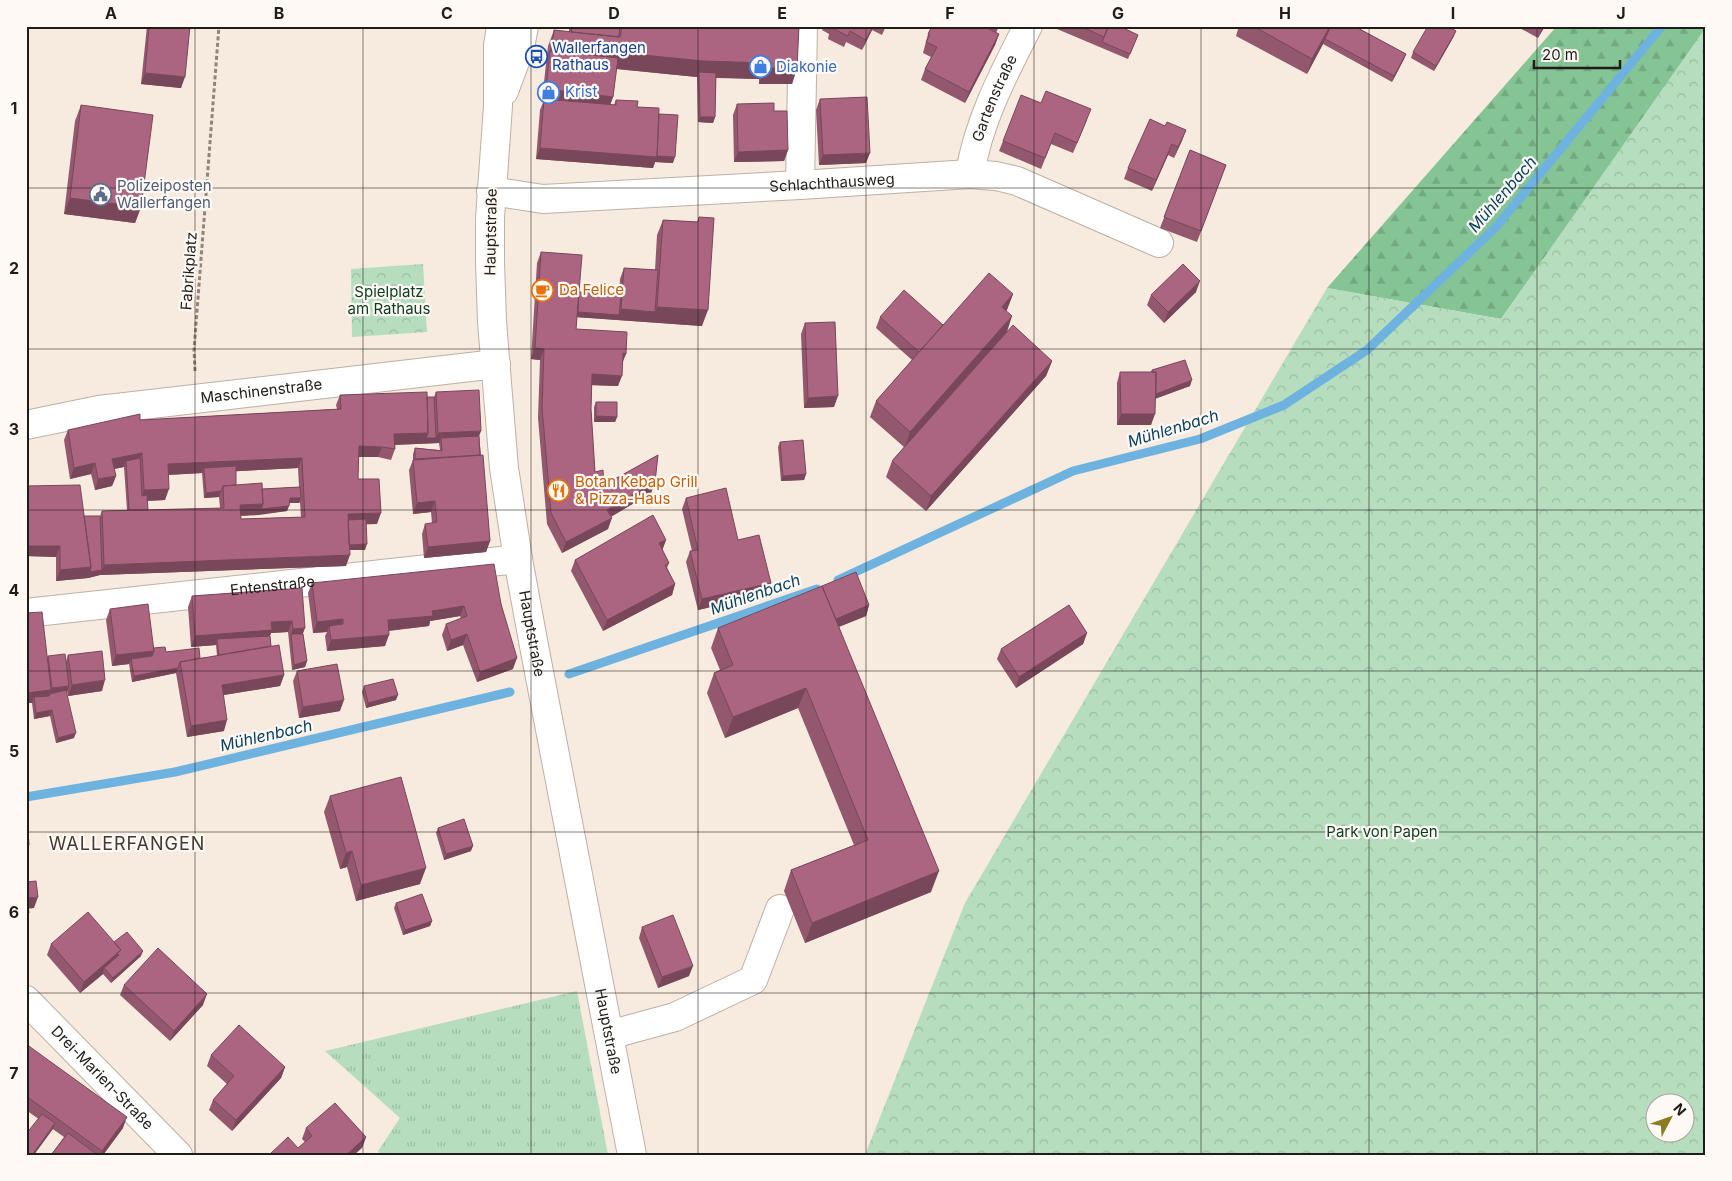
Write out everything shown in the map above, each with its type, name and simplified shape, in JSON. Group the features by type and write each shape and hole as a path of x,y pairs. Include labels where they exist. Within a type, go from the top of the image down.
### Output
{"street":[{"name":"Hauptstraße","path":"501,26 498,46 498,106 491,191 490,262 492,322 504,468 518,559 632,1155"},
{"name":"Hauptstraße","path":"498,106 520,48 524,26"},
{"path":"800,186 803,26"},
{"name":"Gartenstraße","path":"970,174 978,136 997,90 1028,26"},
{"name":"Schlachthausweg","path":"491,191 543,199 800,186 970,174 996,176 1017,181 1160,243"},
{"name":"Maschinenstraße","path":"26,425 99,410 496,364"},
{"name":"Entenstraße","path":"26,613 518,559"},
{"path":"609,1035 676,1017 753,980 780,909"},
{"name":"Drei-Marien-Straße","path":"26,1000 178,1155"}],"path":[{"name":"Fabrikplatz","path":"196,399 194,350 219,26"}],"green space":[{"path":"1557,26 1706,26 1706,37 1700,37 1501,319 1327,288"},
{"name":"Park von Papen","path":"1706,27 1706,1155 865,1155 965,903 1327,288 1501,319"},
{"name":"Spielplatz am Rathaus","path":"423,264 427,332 352,337 351,269"},
{"path":"577,991 608,1155 381,1155 378,1151 400,1118 325,1051"}],"building":[{"path":"149,26 190,26 185,77 145,73"},
{"path":"572,26 620,26 619,37 571,32"},
{"path":"622,26 799,26 797,68 765,68 765,63 703,61 552,46 554,30 620,37"},
{"path":"832,26 873,26 866,40 850,31 848,36 832,28"},
{"path":"932,26 983,26 999,34 969,92 925,69 937,47 926,42"},
{"path":"1080,26 1108,26 1104,37"},
{"path":"1109,26 1119,26 1138,35 1130,54 1102,42"},
{"path":"1253,26 1330,26 1312,59"},
{"path":"1331,26 1354,26 1406,54 1394,76 1325,39"},
{"path":"1428,26 1448,26 1456,31 1436,66 1413,52"},
{"path":"550,51 618,58 613,97 546,89"},
{"path":"699,72 716,73 715,117 700,117"},
{"path":"1046,91 1091,109 1077,143 1055,133 1045,158 1003,141 1021,95 1041,103"},
{"path":"867,97 870,153 823,155 820,99"},
{"path":"544,99 616,105 616,100 638,101 637,107 659,108 657,157 540,148"},
{"path":"774,103 774,111 787,111 788,150 738,152 737,104"},
{"path":"81,105 153,115 141,207 70,198"},
{"path":"659,114 678,115 675,157 657,156"},
{"path":"1150,119 1165,126 1167,122 1186,130 1178,147 1172,144 1156,180 1128,168"},
{"path":"1190,150 1226,165 1201,231 1164,217"},
{"path":"699,217 714,218 708,310 657,307 663,220 698,222"},
{"path":"541,252 582,255 576,329 627,332 626,354 623,353 622,376 592,374 591,409 595,472 603,470 604,485 658,455 655,482 607,510 612,518 566,542 551,513 542,407 544,349 535,348"},
{"path":"1183,264 1200,281 1168,312 1151,295"},
{"path":"624,268 658,270 655,312 621,309"},
{"path":"989,273 1013,294 1002,307 1012,316 910,432 876,401"},
{"path":"904,290 943,325 919,352 880,317"},
{"path":"579,292 621,295 619,315 578,312"},
{"path":"835,322 838,396 808,398 805,323"},
{"path":"1013,325 1052,361 931,496 892,461"},
{"path":"1185,360 1192,380 1156,394 1156,372 1152,372 1152,370"},
{"path":"1120,372 1156,372 1155,414 1121,414"},
{"path":"479,390 481,431 438,433 436,392"},
{"path":"427,392 428,433 394,434 395,449 359,446 358,479 379,479 381,513 348,514 350,555 104,565 102,511 224,508 223,486 262,483 263,504 240,505 241,519 305,517 302,458 168,464 169,489 144,490 142,453 112,459 116,476 98,479 95,463 74,468 68,430 140,414 140,420 341,409 340,395"},
{"path":"427,397 434,397 436,438 426,438 428,433"},
{"path":"596,402 617,402 617,417 596,416"},
{"path":"479,436 480,455 415,459 415,448 442,451 441,438"},
{"path":"803,440 806,474 783,476 780,442"},
{"path":"483,455 490,541 428,547 425,524 437,522 435,501 417,503 413,460"},
{"path":"140,458 142,496 147,495 148,510 129,510 126,461"},
{"path":"236,466 236,485 223,486 221,491 206,493 204,468"},
{"path":"80,485 91,567 60,570 60,546 26,546 26,486"},
{"path":"300,487 301,498 290,498 289,506 261,509 263,504 262,489"},
{"path":"726,488 738,540 759,535 771,583 702,599 690,551 698,550 686,498"},
{"path":"653,515 666,540 659,543 669,563 665,565 675,584 607,620 575,560"},
{"path":"84,516 100,516 102,570 90,572 91,567"},
{"path":"366,519 367,544 349,545 348,520"},
{"path":"494,564 501,604 517,658 480,672 467,634 451,640 446,624 467,616 464,606 432,611 433,616 388,620 389,635 331,640 329,626 343,624 343,619 317,622 312,583"},
{"path":"856,572 869,605 836,619 822,586"},
{"path":"822,586 939,871 812,923 791,870 868,840 806,688 733,717 714,673 733,665 718,628"},
{"path":"302,588 305,628 293,629 292,621 271,622 272,630 195,636 192,596"},
{"path":"148,604 154,651 116,655 110,609"},
{"path":"1069,605 1087,633 1019,677 1001,649"},
{"path":"42,612 51,690 26,693 26,613"},
{"path":"291,634 303,634 307,661 294,665"},
{"path":"270,636 271,646 219,655 217,639"},
{"path":"279,645 284,675 222,685 227,720 191,726 180,662"},
{"path":"165,647 166,652 199,648 200,658 180,662 178,668 134,676 131,659 152,656 153,648"},
{"path":"102,651 105,680 72,685 68,655"},
{"path":"65,654 69,686 52,688 48,656"},
{"path":"337,664 344,700 303,707 297,671"},
{"path":"393,679 398,695 368,703 364,686"},
{"path":"66,690 76,733 58,738 52,710 36,713 34,697 49,696 50,694"},
{"path":"401,777 426,868 361,885 352,851 346,853 330,796"},
{"path":"26,806 29,845 26,845"},
{"path":"464,819 473,846 446,854 438,828"},
{"path":"36,881 38,897 27,898 29,913 26,913 26,882"},
{"path":"422,894 432,921 405,930 396,903"},
{"path":"88,912 121,950 84,982 51,944"},
{"path":"673,915 693,966 662,977 642,927"},
{"path":"127,932 143,951 113,978 104,968 119,955 117,953 121,950 114,942"},
{"path":"158,948 207,994 174,1031 124,985"},
{"path":"239,1025 285,1067 236,1120 213,1100 234,1076 211,1055"},
{"path":"26,1044 127,1117 102,1151 26,1096"},
{"path":"335,1103 366,1137 346,1155 269,1155 288,1137 298,1148 312,1136 306,1128"},
{"path":"42,1114 55,1123 32,1155 26,1155 26,1134"},
{"path":"68,1133 95,1153 93,1155 51,1155"}],"waterway":[{"name":"Mühlenbach","path":"838,580 1073,471 1200,439 1284,405 1367,350 1496,227 1662,26"},
{"name":"Mühlenbach","path":"569,674 817,589"},
{"name":"Mühlenbach","path":"26,797 175,772 510,692"}],"place":[{"name":"Wallerfangen Rathaus","path":"536,57"},
{"name":"Diakonie","path":"760,67"},
{"name":"Krist","path":"549,92"},
{"name":"Polizeiposten Wallerfangen","path":"101,195"},
{"name":"Da Felice","path":"543,290"},
{"name":"Botan Kebap Grill & Pizza-Haus","path":"559,491"}],"district":[{"name":"WALLERFANGEN","path":"127,844"}]}
